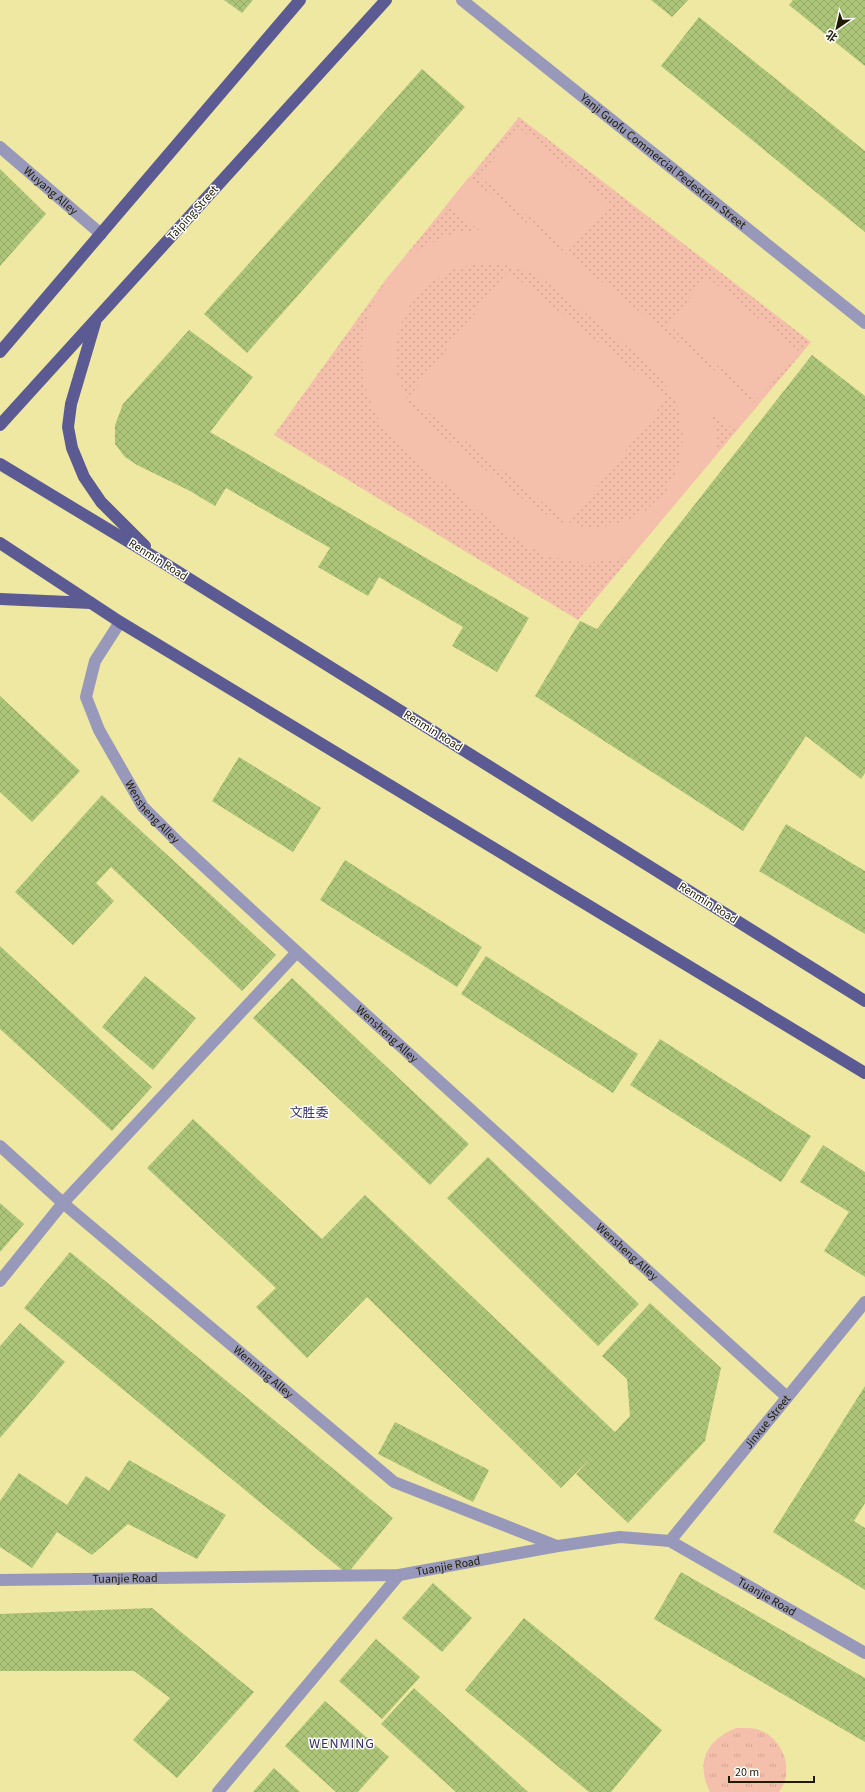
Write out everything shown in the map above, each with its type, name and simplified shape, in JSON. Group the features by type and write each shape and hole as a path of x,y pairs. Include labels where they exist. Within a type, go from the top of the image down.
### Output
{"main road":[{"path":"0,352 300,0"},
{"name":"Taiping Street","path":"0,425 386,0"},
{"path":"96,320 70,404 68,427 72,448 84,477 101,502 159,560"},
{"name":"Renmin Road","path":"0,464 159,560 865,1001"},
{"path":"0,544 120,622 865,1073"},
{"path":"0,599 92,604"}],"street":[{"name":"Yanji Guofu Commercial Pedestrian Street","path":"462,0 865,323"},
{"name":"Wuyang Alley","path":"0,147 101,234"},
{"name":"Wensheng Alley","path":"120,622 95,661 86,697 99,730 143,807 180,844 297,952 787,1397"},
{"path":"0,1281 63,1203 297,952"},
{"name":"Wenming Alley","path":"0,1146 63,1203 394,1482 558,1546"},
{"name":"Jinxue Street","path":"670,1541 865,1302"},
{"name":"Tuanjie Road","path":"0,1580 398,1575 558,1546 620,1537 670,1541 865,1653"},
{"path":"218,1792 398,1575"}],"green space":[{"path":"519,117 811,342 578,620 274,435 387,278"},
{"path":"519,128 610,202 570,250 479,176"},
{"path":"469,177 758,405 736,431 712,412 717,440 717,454 634,553 625,558 585,563 546,556 511,536 410,457 383,428 366,392 361,352 368,313 387,278 417,250 453,233 479,230 447,204","holes":["481,263 510,266 535,273 650,365 664,382 678,407 683,436 679,465 666,491 645,511 619,524 590,528 560,522 533,507 427,424 407,400 396,371 396,340 406,311 424,287 451,270"]},
{"path":"508,271 668,397 569,523 409,397"},
{"path":"707,277 799,351 759,399 668,325"},
{"path":"736,1728 761,1730 777,1743 785,1759 786,1768 784,1784 779,1792 710,1792 704,1771 706,1753 718,1739"}],"building":[{"path":"224,0 253,0 242,13"},
{"path":"651,0 688,0 672,17"},
{"path":"793,0 865,0 865,66 789,5"},
{"path":"699,17 865,151 865,232 661,66"},
{"path":"422,69 465,107 247,353 204,314"},
{"path":"0,169 46,214 0,266"},
{"path":"189,330 253,377 210,432 529,618 497,672 452,646 463,627 379,577 368,596 318,567 330,548 226,488 215,506 190,491 137,465 125,457 115,444 115,425 123,404"},
{"path":"812,355 865,396 865,773 861,779 806,736 743,831 535,696 580,621 597,629"},
{"path":"0,696 80,771 32,822 0,792"},
{"path":"239,757 321,808 293,852 212,801"},
{"path":"102,795 276,955 242,991 111,867 96,883 114,901 73,945 15,892"},
{"path":"786,824 865,871 865,934 759,871"},
{"path":"345,860 482,947 457,987 320,900"},
{"path":"0,946 152,1087 112,1131 0,1029"},
{"path":"486,956 638,1054 613,1093 461,994"},
{"path":"145,976 196,1018 153,1070 102,1027"},
{"path":"292,978 469,1144 430,1185 253,1018"},
{"path":"660,1039 811,1136 781,1182 630,1085"},
{"path":"193,1119 322,1239 365,1195 615,1432 630,1416 627,1379 602,1356 650,1303 721,1368 705,1441 628,1523 576,1474 593,1455 561,1488 367,1297 307,1358 256,1307 276,1288 147,1168"},
{"path":"823,1145 865,1172 865,1277 824,1251 849,1212 800,1182"},
{"path":"488,1157 639,1304 598,1346 447,1198"},
{"path":"0,1203 24,1224 0,1252"},
{"path":"70,1252 393,1518 347,1574 24,1308"},
{"path":"20,1323 65,1362 0,1438 0,1346"},
{"path":"865,1386 865,1503 854,1521 865,1528 865,1590 773,1532"},
{"path":"395,1422 489,1470 473,1502 378,1454"},
{"path":"129,1460 226,1515 197,1559 128,1524 92,1555 57,1532 32,1568 0,1547 0,1501 19,1473 67,1505 86,1476 109,1491"},
{"path":"681,1572 865,1678 865,1742 654,1619"},
{"path":"433,1583 472,1618 442,1652 402,1618"},
{"path":"152,1608 254,1692 177,1778 133,1740 170,1698 134,1671 0,1671 0,1614"},
{"path":"524,1618 662,1730 611,1792 589,1792 465,1690"},
{"path":"376,1639 420,1677 382,1719 339,1681"},
{"path":"414,1688 528,1792 456,1792 381,1724"},
{"path":"325,1701 389,1757 358,1792 336,1792 285,1746"},
{"path":"274,1768 300,1792 253,1792"}],"district":[{"name":"文胜委","path":"309,1113"},
{"name":"WENMING","path":"342,1744"}]}
